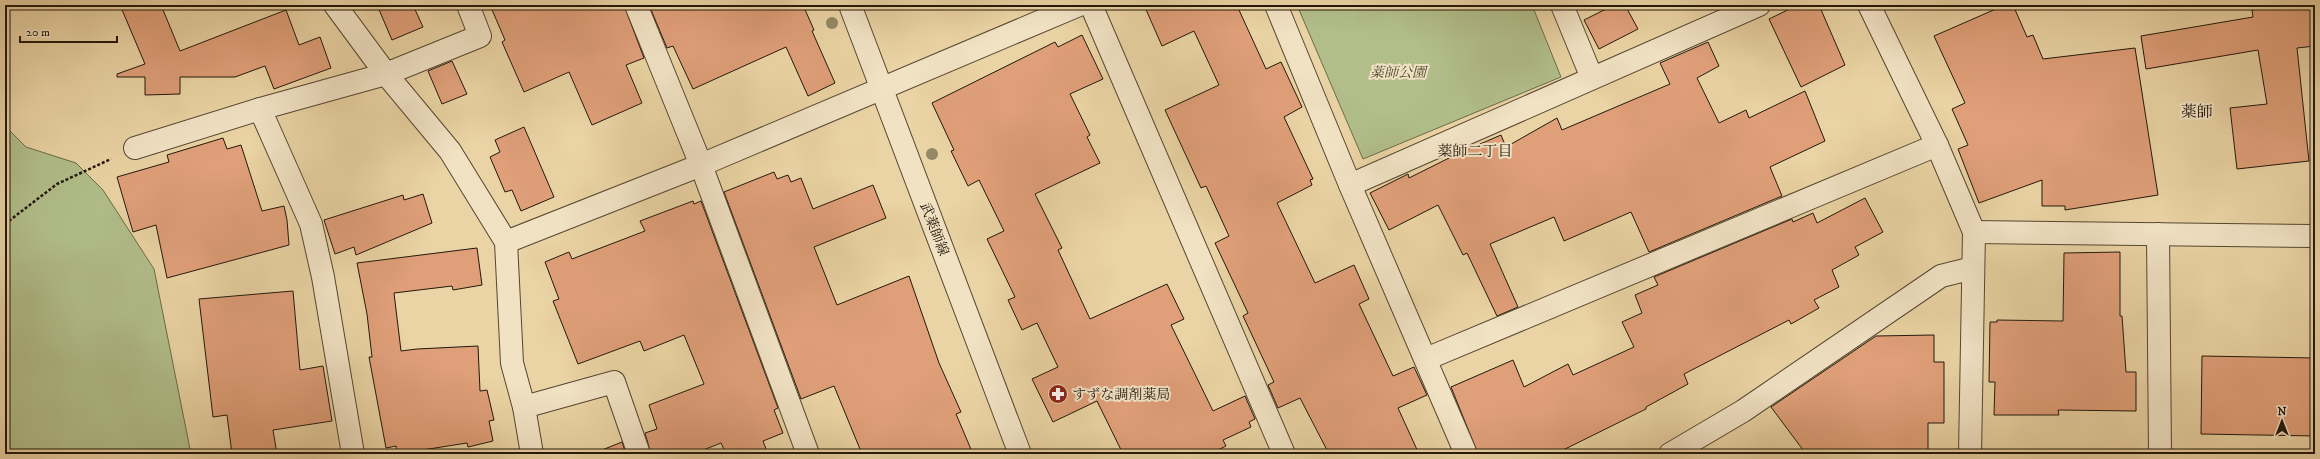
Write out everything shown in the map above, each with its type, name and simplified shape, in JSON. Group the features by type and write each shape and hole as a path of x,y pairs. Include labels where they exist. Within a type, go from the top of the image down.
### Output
{"street":[{"path":"335,5 386,74 450,152 506,242 512,363 524,407 532,454"},
{"path":"135,148 260,109 386,74 480,36 468,5"},
{"path":"636,5 701,165 808,454"},
{"name":"武薬師線","path":"850,5 1020,454"},
{"path":"506,242 701,165 882,90 1079,5"},
{"path":"1091,5 1284,454"},
{"path":"1276,5 1350,185 1466,454"},
{"path":"1562,5 1592,78"},
{"path":"1350,185 1759,5"},
{"path":"1869,5 1937,144 1974,232 1970,454"},
{"path":"260,109 310,224 323,277 353,454"},
{"path":"1426,359 1937,144"},
{"path":"1974,232 2315,236"},
{"path":"2158,234 2160,454"},
{"path":"1670,454 1743,410 1941,276 1973,268"},
{"path":"524,407 614,382 639,454"}],"path":[{"path":"5,224 57,184 135,148"}],"green space":[{"name":"薬師公園","path":"1297,5 1532,5 1561,77 1363,159"},
{"path":"5,126 26,147 76,163 103,190 154,269 191,454 5,454"}],"building":[{"path":"120,5 161,5 180,51 286,10 299,45 320,37 331,68 274,89 265,66 235,77 180,77 180,94 145,95 145,77 117,77 117,74 145,64"},
{"path":"377,5 413,5 423,27 392,40"},
{"path":"490,5 624,5 644,58 626,65 642,103 592,125 569,72 524,92 502,42 505,40"},
{"path":"649,5 803,5 814,30 812,31 835,83 808,96 786,47 693,89 673,46 667,48"},
{"path":"1144,5 1250,5 1239,10 1266,69 1281,62 1302,107 1284,117 1313,179 1310,180 1312,185 1277,203 1315,283 1354,265 1369,299 1359,304 1393,376 1414,367 1427,395 1398,408 1419,454 1329,454 1300,398 1278,408 1268,385 1274,382 1243,316 1248,313 1215,243 1229,236 1206,186 1201,188 1165,110 1219,85 1194,31 1162,46"},
{"path":"1614,5 1625,5 1638,29 1599,49 1584,20"},
{"path":"1798,5 1819,5 1845,65 1801,87 1769,19"},
{"path":"2005,5 2013,5 2027,37 2033,35 2043,59 2135,48 2158,195 2065,210 2065,206 2042,206 2042,180 1979,203 1958,149 1968,145 1952,109 1965,103 1934,36"},
{"path":"2284,5 2315,5 2315,46 2297,48 2309,161 2237,169 2230,108 2267,104 2258,50 2146,69 2141,36 2253,17 2252,10"},
{"path":"1082,35 1103,79 1070,94 1090,135 1087,137 1100,163 1035,194 1062,248 1058,250 1090,319 1167,284 1184,319 1171,325 1213,411 1245,396 1255,419 1249,422 1251,427 1223,440 1226,446 1210,454 1123,454 1097,401 1053,422 1032,379 1058,367 1037,323 1022,330 1008,300 1015,297 987,239 1004,231 979,180 968,186 951,151 954,150 932,103 1055,42 1058,47"},
{"path":"1708,42 1719,66 1697,78 1719,123 1746,110 1749,118 1805,91 1825,141 1770,167 1782,196 1649,252 1631,212 1564,241 1554,217 1490,244 1518,307 1497,316 1467,253 1463,255 1438,205 1389,230 1370,193 1408,174 1409,178 1459,153 1501,135 1506,147 1557,118 1562,130 1670,84 1660,63"},
{"path":"452,61 467,94 442,104 428,71"},
{"path":"524,127 554,197 521,211 512,190 505,192 490,157 500,152 495,140"},
{"path":"223,138 227,149 241,145 262,211 284,206 289,245 167,278 156,225 133,232 117,177 169,162 167,155"},
{"path":"774,172 777,179 788,175 791,182 801,178 813,209 873,185 886,218 814,247 837,305 909,276 939,363 961,412 956,414 973,454 862,454 834,386 801,399 724,192"},
{"path":"423,194 432,223 356,255 354,247 335,254 324,220 403,195 404,200"},
{"path":"1865,198 1883,232 1855,247 1859,255 1832,270 1839,287 1814,300 1819,308 1791,324 1789,320 1684,374 1688,384 1646,407 1646,409 1555,454 1478,454 1451,387 1513,360 1524,387 1568,364 1573,375 1634,347 1622,322 1642,313 1635,295 1658,285 1654,277 1792,219 1793,222 1813,213 1817,223"},
{"path":"693,201 694,204 701,201 778,408 774,410 783,433 763,441 768,454 726,454 721,443 693,454 651,454 645,433 657,429 649,405 704,384 684,335 644,351 640,341 578,364 553,301 559,299 545,262 569,252 572,259 645,231 640,221"},
{"path":"477,248 482,285 453,290 452,286 394,293 401,351 478,346 480,391 487,390 494,420 489,421 493,441 468,447 467,443 397,454 396,446 386,448 369,357 372,357 367,314 357,263"},
{"path":"2120,252 2120,316 2122,316 2126,372 2136,372 2136,411 2058,410 2059,415 1994,415 1995,382 1989,382 1990,322 1997,322 1997,320 2063,321 2064,253"},
{"path":"293,291 300,370 323,366 332,421 273,430 277,454 232,454 227,415 213,417 199,299"},
{"path":"1934,335 1934,362 1944,362 1944,423 1928,423 1928,454 1806,454 1771,407 1876,336"},
{"path":"2202,356 2315,358 2315,436 2201,434"},
{"path":"622,442 626,454 597,454 597,452"}],"place":[{"name":"すずな調剤薬局","path":"1058,394"}],"district":[{"name":"薬師","path":"2197,111"},
{"name":"薬師二丁目","path":"1475,151"}]}
